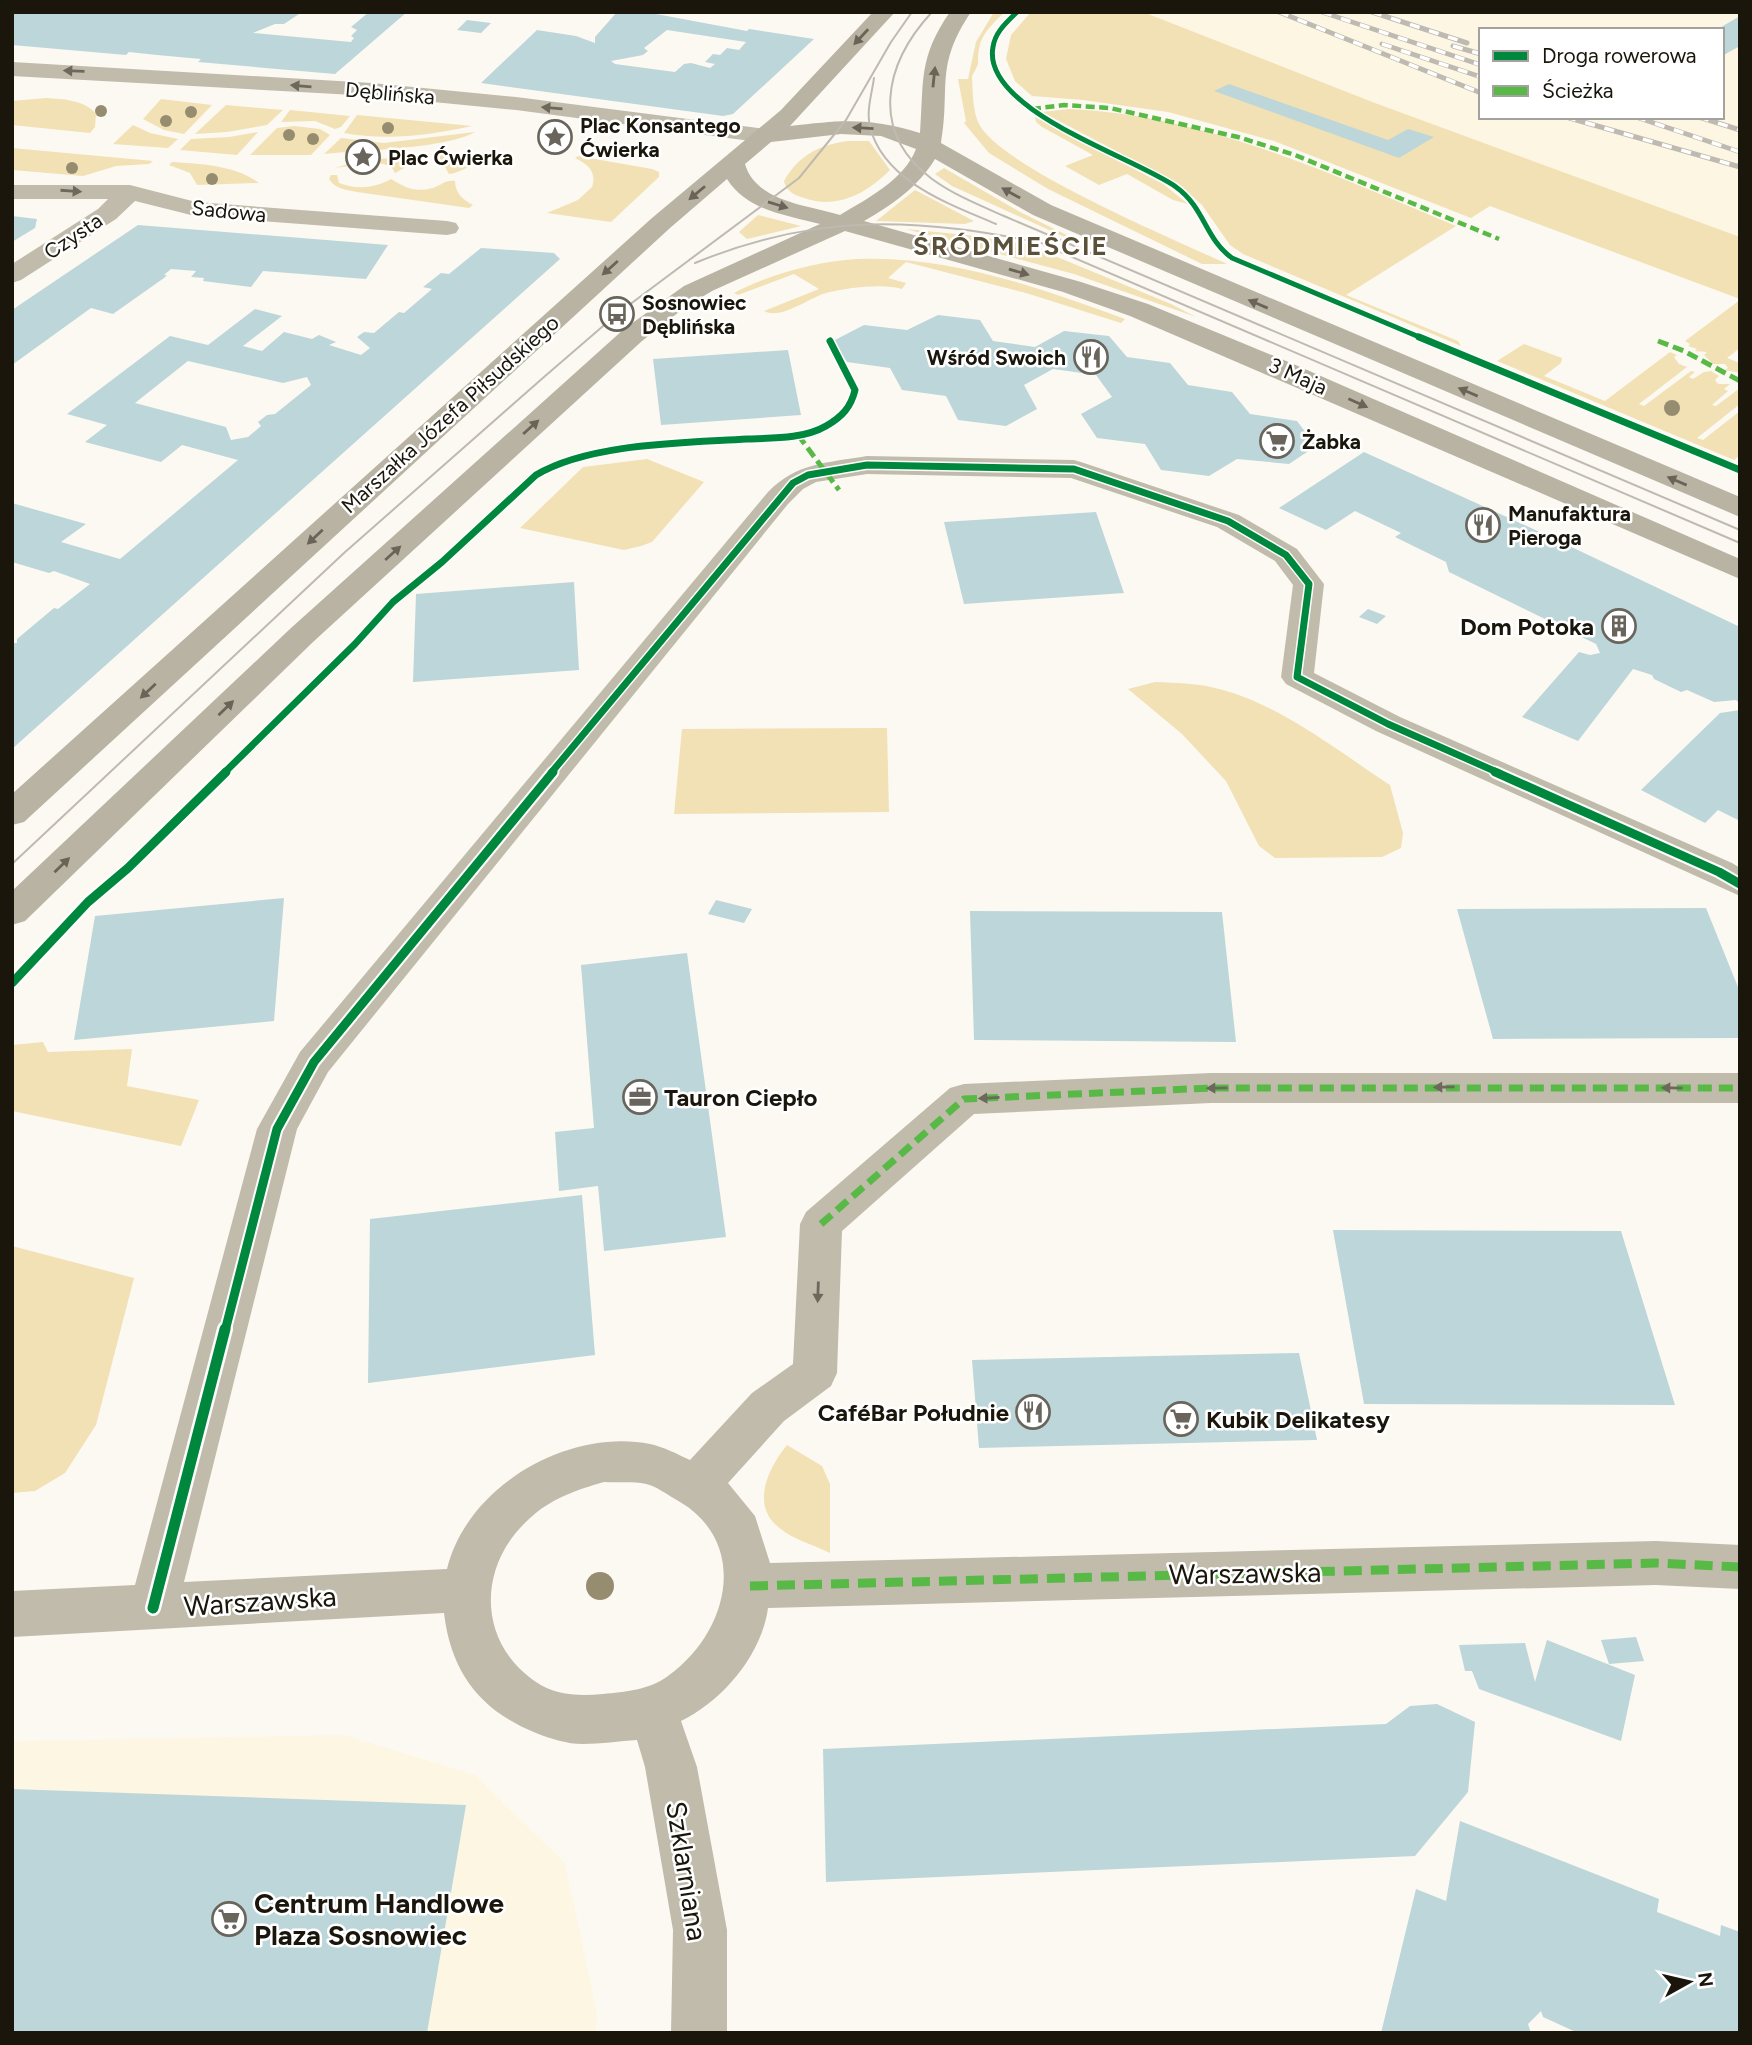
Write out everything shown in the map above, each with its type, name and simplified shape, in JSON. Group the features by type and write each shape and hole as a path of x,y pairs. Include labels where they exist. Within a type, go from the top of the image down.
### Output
{"main road":[{"name":"Marszałka Józefa Piłsudskiego","path":"12,814 542,330 661,223 789,115 884,12"},
{"path":"12,912 302,635 599,365 673,304 701,287 841,224 918,168 929,144 934,117 934,68 947,31 960,13"},
{"path":"765,136 823,127 870,128 905,135 929,144 1042,210 1740,508"},
{"name":"3 Maja","path":"733,163 737,179 752,194 768,202 1072,287 1171,323 1740,570"},
{"path":"749,265 848,247 929,247"}],"street":[{"name":"Dęblińska","path":"12,69 180,75 586,112 765,136"},
{"name":"Sadowa","path":"12,192 130,192 195,209 447,228"},
{"name":"Czysta","path":"12,275 107,214 130,192"},
{"path":"153,1608 277,1129 307,1073 683,612 793,483 825,471 867,465 1073,469 1228,521 1286,555 1309,583 1297,677 1388,724 1719,872 1740,884"},
{"path":"698,1485 768,1407 815,1373 821,1224 964,1099 1211,1088 1740,1088"},
{"path":"604,1462 655,1465 698,1485 727,1511 745,1546 750,1586 743,1624 721,1661 690,1691 653,1712 605,1722 558,1718 518,1699 486,1670 469,1632 466,1590 481,1544 512,1504 555,1475 604,1462"},
{"name":"Warszawska","path":"750,1586 1656,1563 1740,1567"},
{"name":"Warszawska","path":"12,1614 466,1590"},
{"name":"Szklarniana","path":"653,1712 671,1767 700,1930 699,2033"}],"shaded area":[{"path":"994,12 1005,12 982,38 978,64 972,76 973,100 979,124 994,142 1020,161 1092,202 1227,264 1202,264 1048,189 989,153 964,123 966,121 958,79 968,79 976,42"},
{"path":"1031,12 1143,12 1375,103 1740,237 1740,299 1490,206 1471,218 1274,141 1168,112 1032,96 1015,81 1006,59 1011,35"},
{"path":"1143,12 1740,12 1740,237 1375,103"},
{"path":"46,98 73,101 86,106 96,114 95,127 90,133 12,125 12,101"},
{"path":"161,99 212,105 184,134 164,130 143,119"},
{"path":"226,105 283,110 267,125 195,134"},
{"path":"1069,109 1170,122 1219,135 1315,168 1456,226 1346,295 1458,341 1461,346 1243,254 1230,245 1202,205 1179,184 1042,112"},
{"path":"290,110 350,116 341,127 335,129 315,121 281,122"},
{"path":"357,115 472,126 408,136 376,137 344,133"},
{"path":"1035,117 1163,184 1188,204 1173,200 1127,174 1099,185 1065,166 1093,155 1042,127"},
{"path":"133,125 150,133 178,139 168,148 113,144"},
{"path":"294,126 320,129 330,135 311,155 250,155 277,128"},
{"path":"258,132 237,155 180,150 191,139"},
{"path":"475,132 461,138 424,145 324,154 341,138 384,143"},
{"path":"869,141 890,170 872,186 840,200 816,201 791,192 784,181 796,164 828,145"},
{"path":"12,148 153,161 149,164 116,166 83,176 12,170"},
{"path":"495,154 465,169 449,174 445,167 435,164 441,155"},
{"path":"424,156 421,164 395,173 391,166 375,162 335,168 361,160"},
{"path":"578,156 652,169 659,172 659,177 611,222 547,213 578,200 592,187 592,173 584,163 575,158"},
{"path":"172,162 229,169 259,183 197,185 190,173 169,165"},
{"path":"944,168 1020,212 1081,242 952,186 935,174"},
{"path":"331,175 337,175 339,183 346,185 372,186 391,179 405,187 420,190 455,181 460,196 473,205 469,208 349,191 334,185 329,179"},
{"path":"915,190 974,221 965,224 876,221"},
{"path":"758,215 801,226 747,239 739,232"},
{"path":"906,229 976,236 1028,245 1171,304 1196,317 1074,274"},
{"path":"857,259 926,262 960,268 1027,285 1125,319 1121,323 1026,293 906,262 888,278 906,283 902,289 875,286 834,291 779,313 764,311 819,289 794,274 738,295 734,293 794,270"},
{"path":"1740,300 1740,348 1727,358 1740,363 1740,373 1725,370 1728,368 1725,364 1713,364 1704,355 1707,352 1695,351 1697,349 1688,346 1690,344 1685,341"},
{"path":"1524,344 1562,358 1561,363 1544,376 1605,401 1670,352 1677,355 1674,357 1679,364 1687,367 1639,404 1644,406 1691,371 1695,372 1689,377 1693,379 1711,371 1719,376 1715,380 1718,384 1730,384 1724,389 1728,391 1712,405 1716,406 1740,388 1740,404 1697,438 1703,440 1740,411 1740,455 1734,460 1497,361"},
{"path":"647,459 704,482 652,542 624,550 520,528 583,467"},
{"path":"1155,682 1200,685 1239,695 1284,716 1328,743 1390,785 1403,833 1401,848 1382,857 1275,858 1259,846 1226,781 1182,734 1128,689"},
{"path":"887,728 889,812 674,814 682,729"},
{"path":"43,1042 48,1052 132,1049 127,1086 199,1100 181,1146 12,1111 12,1045"},
{"path":"12,1246 134,1278 96,1425 65,1473 35,1491 12,1493"},
{"path":"787,1445 822,1466 830,1484 830,1553 788,1534 776,1525 765,1506 764,1495 769,1473"},
{"name":"Centrum Handlowe Plaza Sosnowiec","path":"344,1735 475,1775 565,1863 597,2013 596,2033 12,2033 12,1741"}],"building":[{"path":"12,12 302,12 284,24 275,24 253,33 351,42 354,38 351,36 357,30 351,27 369,12 407,12 335,74 198,62 201,59 129,52 126,55 12,45"},
{"path":"617,12 658,12 656,14 747,31 749,29 814,39 733,114 723,116 481,83 537,30 576,36 595,43 595,37","holes":["667,30 746,42 739,50 727,48 720,55 713,54 705,62 715,64 710,68 691,63 684,64 675,72 615,64 611,61 643,55 648,51 644,48"]},
{"path":"1740,16 1740,46 1724,55 1724,28 1719,28"},
{"path":"467,20 491,23 481,33 457,30"},
{"path":"1229,84 1388,140 1408,129 1434,137 1399,158 1214,91"},
{"path":"12,216 37,219 35,228 12,242"},
{"path":"138,225 388,245 366,279 263,271 251,287 203,281 204,278 191,277 196,271 171,269 164,278 113,314 91,308 12,365 12,310"},
{"path":"481,248 554,253 560,259 12,749 12,643 17,643 17,639 54,608 58,609 90,584 54,571 49,573 12,562 12,503 86,524 61,542 120,559 238,460 182,445 161,462 85,442 107,425 67,414 170,336 208,345 255,309 282,316 243,346 262,351 284,332 312,339 319,335 336,342 329,345 361,355 370,348 357,337 364,332 374,333 399,312 404,313 432,289 423,287 441,273 449,274","holes":["188,361 283,383 307,377 311,385 275,414 267,415 258,422 261,426 248,437 231,440 226,427 135,403"]},
{"path":"938,315 980,320 993,341 1035,347 1064,331 1109,336 1127,357 1170,363 1188,385 1232,392 1250,414 1297,421 1316,446 1289,464 1237,459 1209,476 1161,470 1145,444 1097,438 1081,414 1112,397 1096,375 1053,369 1024,385 1037,409 1006,426 958,420 946,396 902,390 890,368 847,362 833,341 864,325 907,330"},
{"path":"788,350 801,415 661,425 653,359"},
{"path":"1364,452 1740,627 1740,704 1736,700 1714,702 1687,690 1681,692 1654,679 1652,675 1633,669 1578,741 1522,717 1579,652 1590,655 1600,653 1596,644 1449,572 1446,562 1395,537 1401,533 1355,511 1326,530 1279,508"},
{"path":"1096,512 1124,593 964,604 944,522"},
{"path":"574,582 579,670 413,682 416,594"},
{"path":"1368,609 1386,616 1377,624 1359,617"},
{"path":"1740,710 1740,821 1718,810 1705,823 1641,790 1720,713"},
{"path":"284,898 274,1021 74,1040 95,916"},
{"path":"716,900 752,909 744,923 708,914"},
{"path":"1706,908 1740,992 1740,1038 1493,1039 1457,909"},
{"path":"970,911 1222,912 1236,1042 974,1040"},
{"path":"687,953 726,1237 604,1251 598,1186 559,1191 555,1132 594,1128 581,965"},
{"path":"582,1195 595,1355 368,1383 370,1219"},
{"path":"1333,1230 1621,1231 1675,1405 1364,1404"},
{"path":"1299,1353 1317,1440 979,1448 972,1360"},
{"path":"1636,1637 1644,1661 1609,1664 1601,1640"},
{"path":"1547,1640 1635,1675 1621,1741 1479,1689 1472,1671 1465,1671 1459,1645 1525,1643 1535,1682"},
{"path":"1437,1704 1475,1722 1468,1792 1415,1856 826,1882 823,1749 1386,1724 1410,1706"},
{"name":"Centrum Handlowe Plaza Sosnowiec","path":"12,1789 466,1805 427,2033 12,2033"},
{"path":"1460,1821 1659,1899 1657,1912 1720,1936 1721,1925 1740,1932 1740,2033 1578,2033 1543,2017 1541,2011 1528,2024 1531,2033 1381,2033 1416,1889 1446,1901"}],"tram line":[{"path":"12,864 344,553 544,377 617,314 799,178 846,120 891,42 912,12"},
{"path":"932,12 903,53 894,75 890,97 892,119 899,140 912,160 940,185 1004,216 1740,530"},
{"path":"874,78 869,108 870,127 889,163 921,189 996,224"},
{"path":"695,263 785,234 871,224 958,229 1051,245"},
{"path":"1044,245 1740,543"}],"railway":[{"path":"1279,12 1479,92"},
{"path":"1322,12 1479,64"},
{"path":"1372,12 1467,43"},
{"path":"1382,44 1479,76"},
{"path":"1453,46 1479,53"},
{"path":"1573,119 1740,167"},
{"path":"1642,119 1740,152"},
{"path":"1705,119 1740,130"}],"marked path":[{"path":"1032,109 1064,105 1110,108 1238,137 1295,155 1499,239"},
{"path":"1658,341 1684,351 1740,381"},
{"path":"798,435 839,490"},
{"path":"821,1224 964,1099 1211,1088 1740,1088"},
{"path":"750,1586 1656,1563 1740,1567"}],"cycle path":[{"path":"1017,12 997,35 992,51 997,73 1012,93 1065,130 1173,185 1196,205 1215,241 1232,258 1740,470"},
{"path":"12,983 88,902 128,868 355,644 393,602 442,562 536,475 553,465 584,456 670,444 784,437 825,427 851,406 855,390 830,341"},
{"path":"153,1608 277,1129 314,1062 778,498 793,483 808,475 867,465 1074,469 1228,521 1286,555 1309,584 1297,677 1388,724 1719,872 1740,884"}],"place":[{"name":"Plac Konsantego Ćwierka","path":"555,137"},
{"name":"Plac Ćwierka","path":"363,157"},
{"name":"Sosnowiec Dęblińska","path":"617,314"},
{"name":"Wśród Swoich","path":"1091,357"},
{"name":"Żabka","path":"1277,441"},
{"name":"Manufaktura Pieroga","path":"1483,525"},
{"name":"Dom Potoka","path":"1619,626"},
{"name":"Tauron Ciepło","path":"640,1097"},
{"name":"CaféBar Południe","path":"1033,1412"},
{"name":"Kubik Delikatesy","path":"1181,1419"},
{"name":"Centrum Handlowe Plaza Sosnowiec","path":"229,1919"}],"district":[{"name":"ŚRÓDMIEŚCIE","path":"1011,246"}]}
